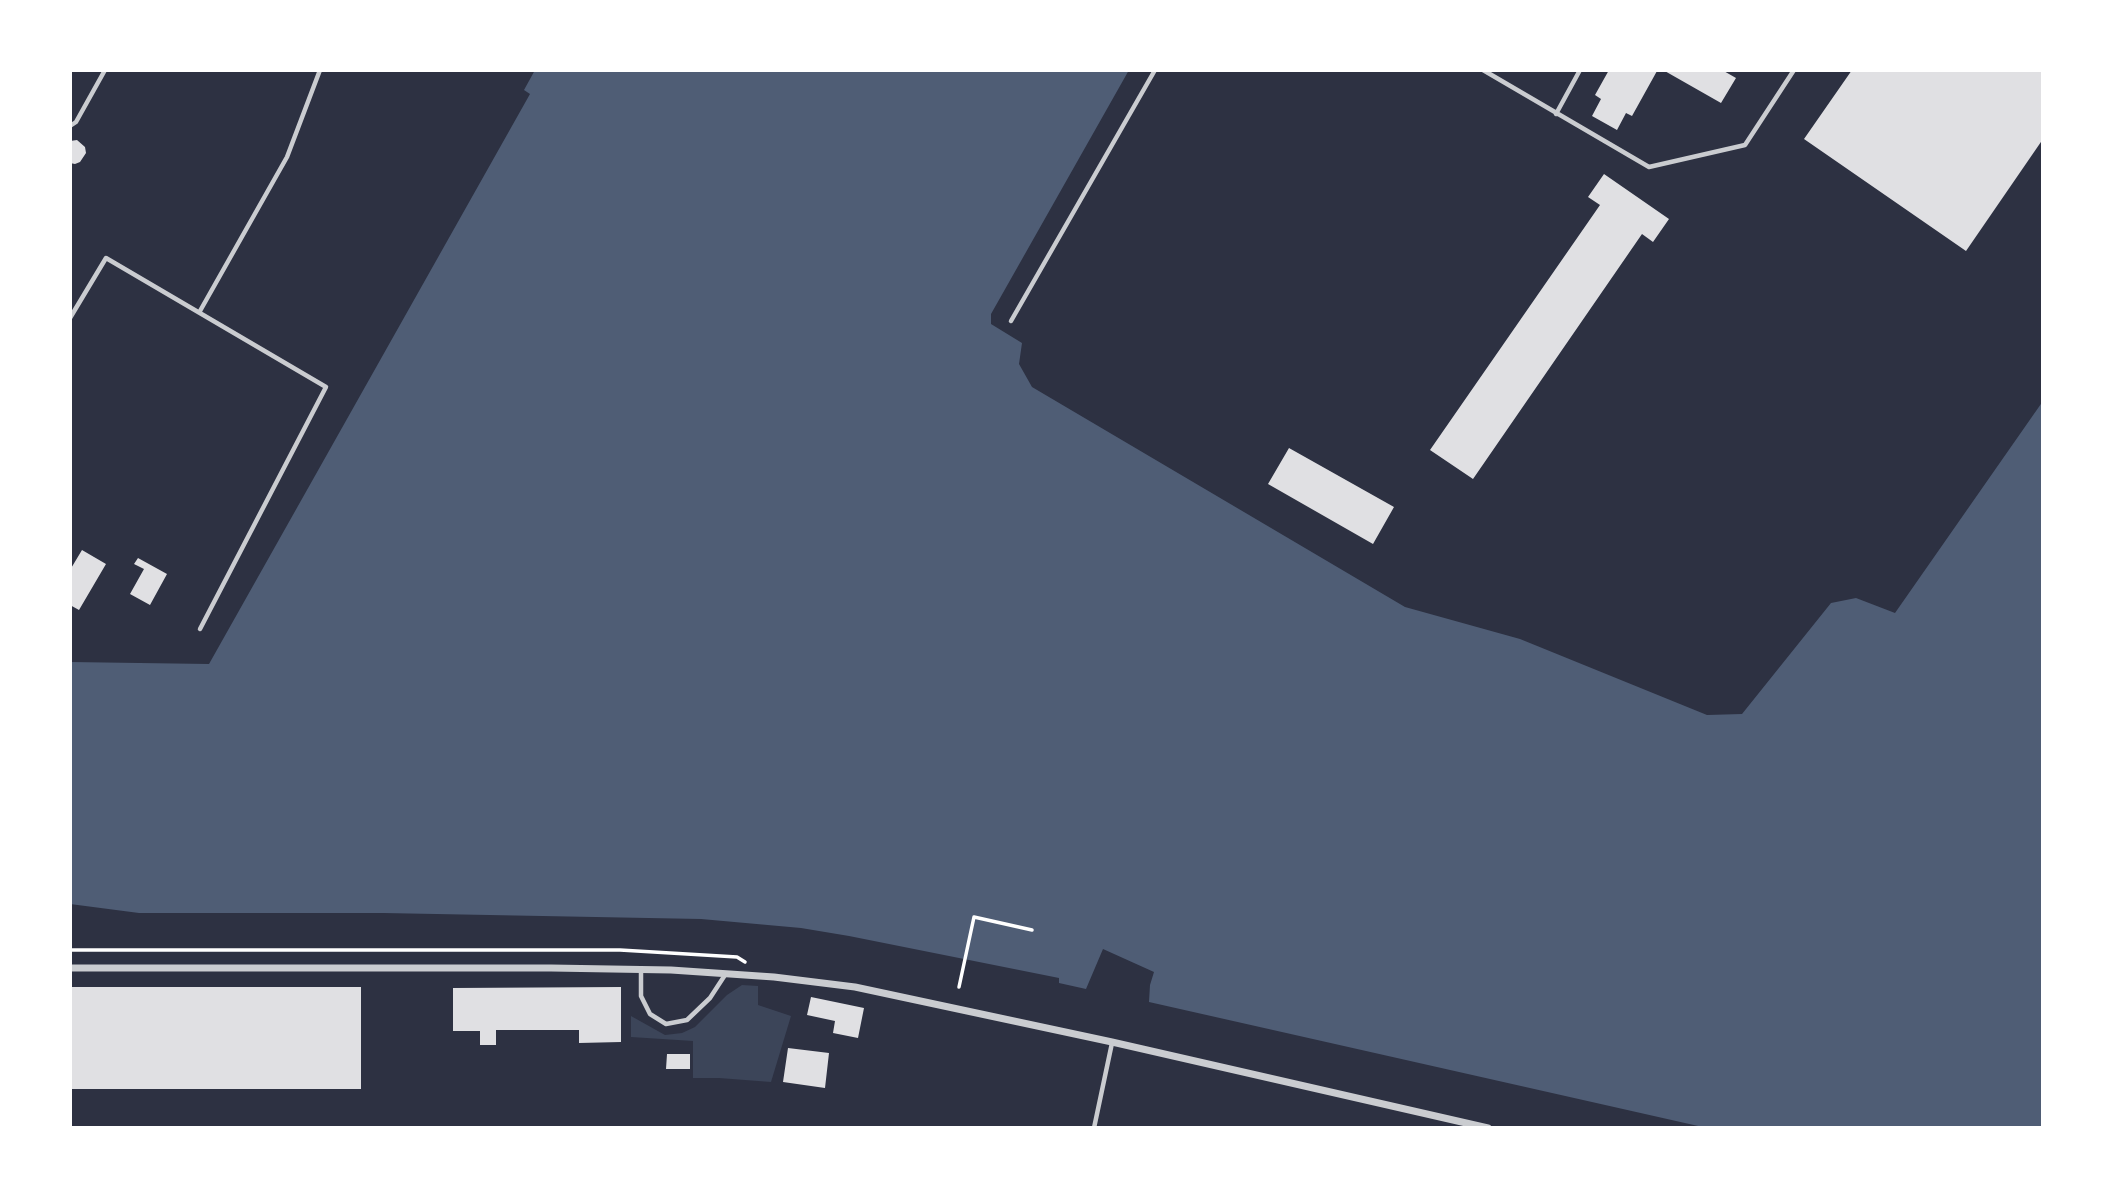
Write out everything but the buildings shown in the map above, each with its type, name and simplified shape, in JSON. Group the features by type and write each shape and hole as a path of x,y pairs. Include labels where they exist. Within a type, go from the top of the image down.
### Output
{"street":[{"path":"70,968 640,970 726,973 855,987 1112,1042 1488,1128"}],"lane":[{"path":"70,127 76,122 105,70"},
{"path":"200,311 287,157 320,70"},
{"path":"1011,321 1155,70"},
{"path":"1483,70 1649,167 1745,145 1794,70"},
{"path":"1556,114 1580,70"},
{"path":"70,318 106,258 326,387 200,629"},
{"path":"640,970 641,996 650,1014 666,1024 687,1020 710,998 726,973"},
{"path":"1094,1128 1112,1042"}],"path":[{"path":"959,986 974,917 1032,930"},
{"path":"70,950 620,950 737,957 749,964"}],"shaded area":[{"path":"535,70 1129,70 991,314 991,324 1022,343 1019,364 1032,387 1405,607 1520,639 1707,715 1742,714 1831,603 1856,598 1895,613 2043,401 2043,1128 1707,1128 1149,1002 1154,972 1103,949 1086,989 1059,983 1059,978 849,936 801,928 701,919 383,913 139,913 70,904 70,662 209,664 530,94 524,90"},
{"path":"742,985 758,986 758,1005 791,1016 771,1082 693,1078 693,1041 631,1037 631,1016 665,1035 682,1033 695,1027 727,995"}]}
